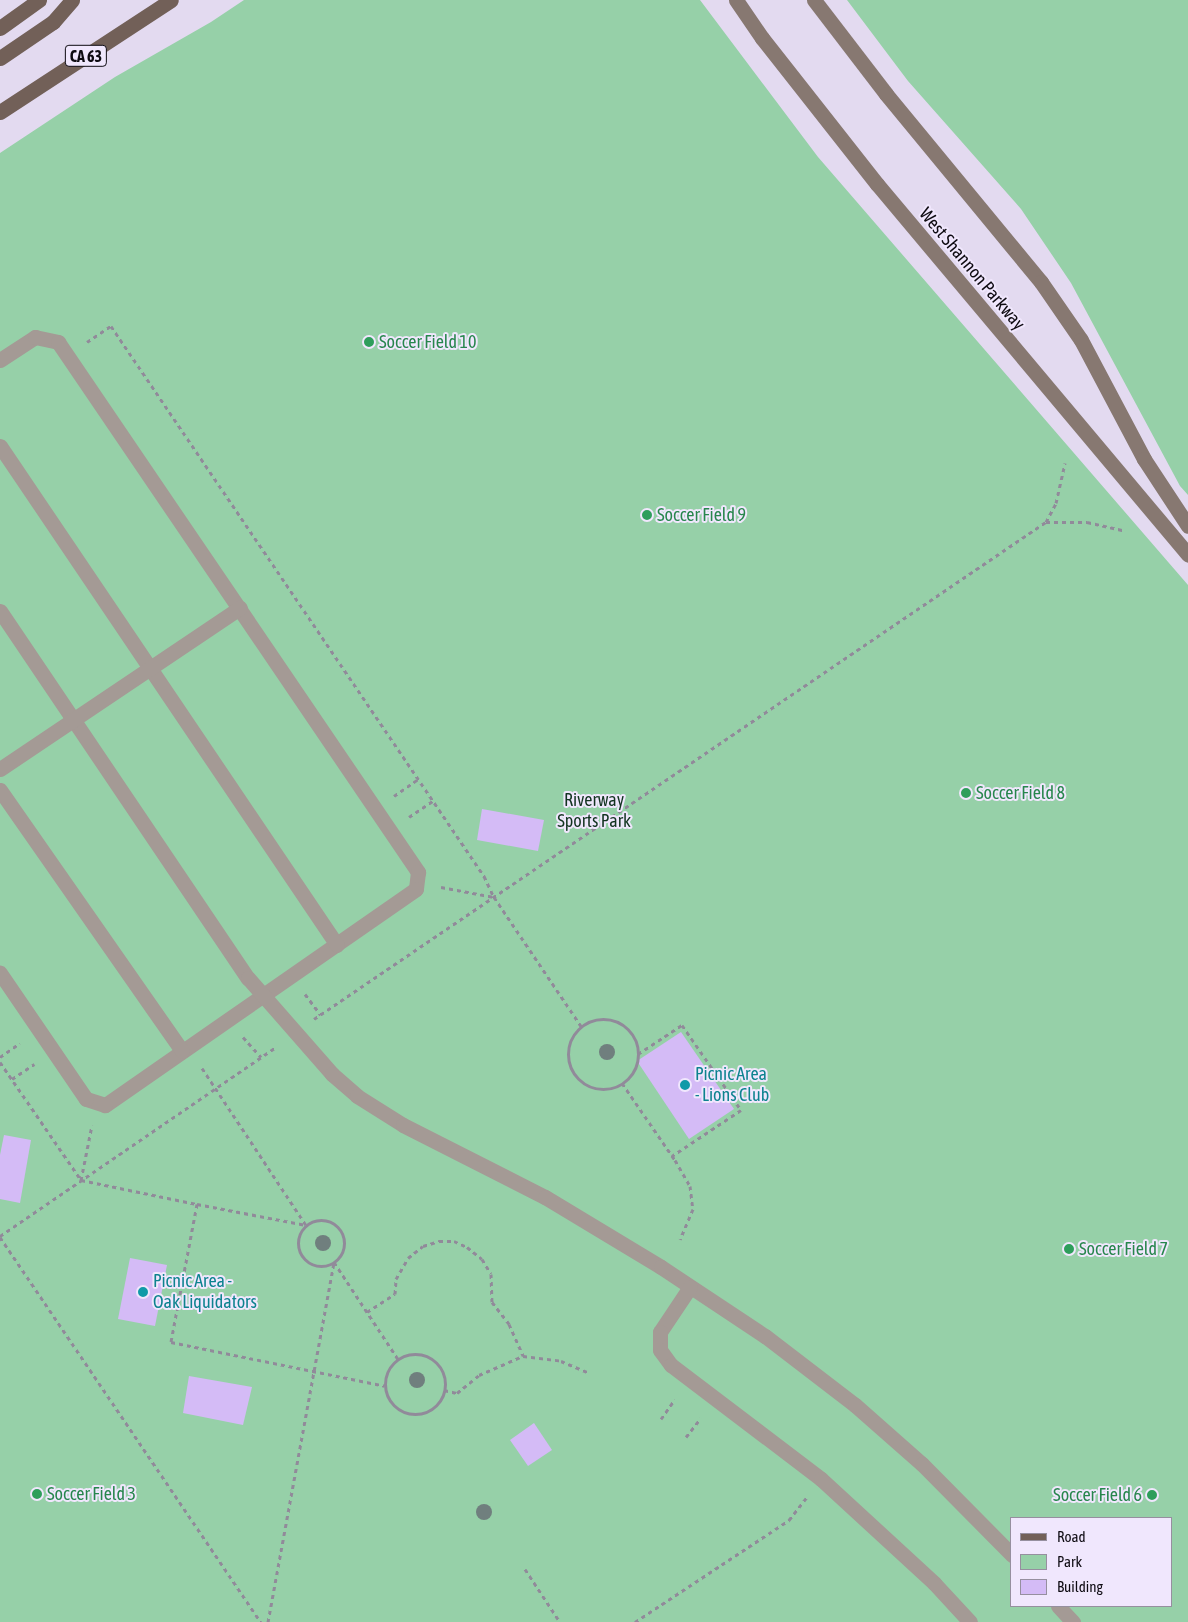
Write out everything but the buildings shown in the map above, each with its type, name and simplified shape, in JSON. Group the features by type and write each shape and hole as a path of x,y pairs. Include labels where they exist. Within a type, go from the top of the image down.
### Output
{"main road":[{"path":"0,28 39,0"},
{"path":"0,58 53,22 72,0"},
{"name":"CA 63","path":"0,112 171,0"}],"street":[{"name":"West Shannon Parkway","path":"736,0 762,38 876,184 1188,555"},
{"path":"814,0 886,94 1041,282 1081,340 1144,459 1188,526"}],"lane":[{"path":"0,360 35,337 58,342 418,872 416,889 105,1105 86,1099 0,973"},
{"path":"0,446 337,945"},
{"path":"0,769 240,608"},
{"path":"0,611 227,949 262,997 309,1051 357,1096 403,1125 545,1198 690,1286 765,1336 855,1405 922,1464 1010,1552"},
{"path":"0,790 182,1051"},
{"path":"690,1286 660,1332 660,1350 671,1365 821,1479 934,1583 970,1622"},
{"path":"1059,1607 1073,1622"}],"path":[{"path":"67,355 111,326 474,861 494,897 581,1026"},
{"path":"308,1024 1046,522 1056,503 1065,463"},
{"path":"1046,522 1087,522 1123,530"},
{"path":"416,882 494,897"},
{"path":"305,994 321,1015"},
{"path":"603,1018 619,1023 632,1034 637,1044 638,1054 635,1069 628,1079 607,1090 594,1089 583,1084 574,1075 569,1066 568,1049 574,1033 581,1026 592,1020 603,1018"},
{"path":"638,1054 682,1025 741,1110 672,1156"},
{"path":"243,1036 260,1057"},
{"path":"261,1622 0,1236 217,1089 277,1045"},
{"path":"0,1062 81,1180 306,1226"},
{"path":"622,1083 672,1156 690,1186 693,1209 680,1238"},
{"path":"217,1089 306,1226"},
{"path":"81,1180 96,1102"},
{"path":"197,1204 171,1342 385,1386"},
{"path":"268,1622 334,1262 343,1250 343,1236 340,1229 328,1221 313,1222 306,1226 301,1231 298,1246 306,1260 320,1266 334,1262"},
{"path":"367,1312 395,1294 396,1279 408,1258 424,1246 440,1241 454,1241 467,1247 482,1259 491,1274 492,1302 508,1324 523,1356"},
{"path":"334,1262 398,1359"},
{"path":"417,1354 435,1362 445,1380 444,1390 435,1406 418,1414 409,1413 393,1404 387,1396 385,1386 386,1375 390,1366 398,1359 417,1354"},
{"path":"444,1390 457,1392 479,1375 523,1356 561,1362 589,1373"},
{"path":"635,1622 789,1520 821,1479"},
{"path":"525,1569 560,1622"}],"green space":[{"name":"Riverway Sports Park","path":"244,0 700,0 818,157 1188,585 1188,1622 0,1622 0,153 115,77 211,22"},
{"path":"847,0 1188,0 1188,495 1180,486 1071,283 1021,209 908,81"}],"place":[{"name":"Soccer Field 10","path":"369,342"},
{"name":"Soccer Field 9","path":"647,515"},
{"name":"Soccer Field 8","path":"966,793"},
{"name":"Picnic Area - Lions Club","path":"685,1085"},
{"name":"Soccer Field 7","path":"1069,1249"},
{"name":"Picnic Area - Oak Liquidators","path":"143,1292"},
{"name":"Soccer Field 3","path":"37,1494"},
{"name":"Soccer Field 6","path":"1152,1495"}]}
